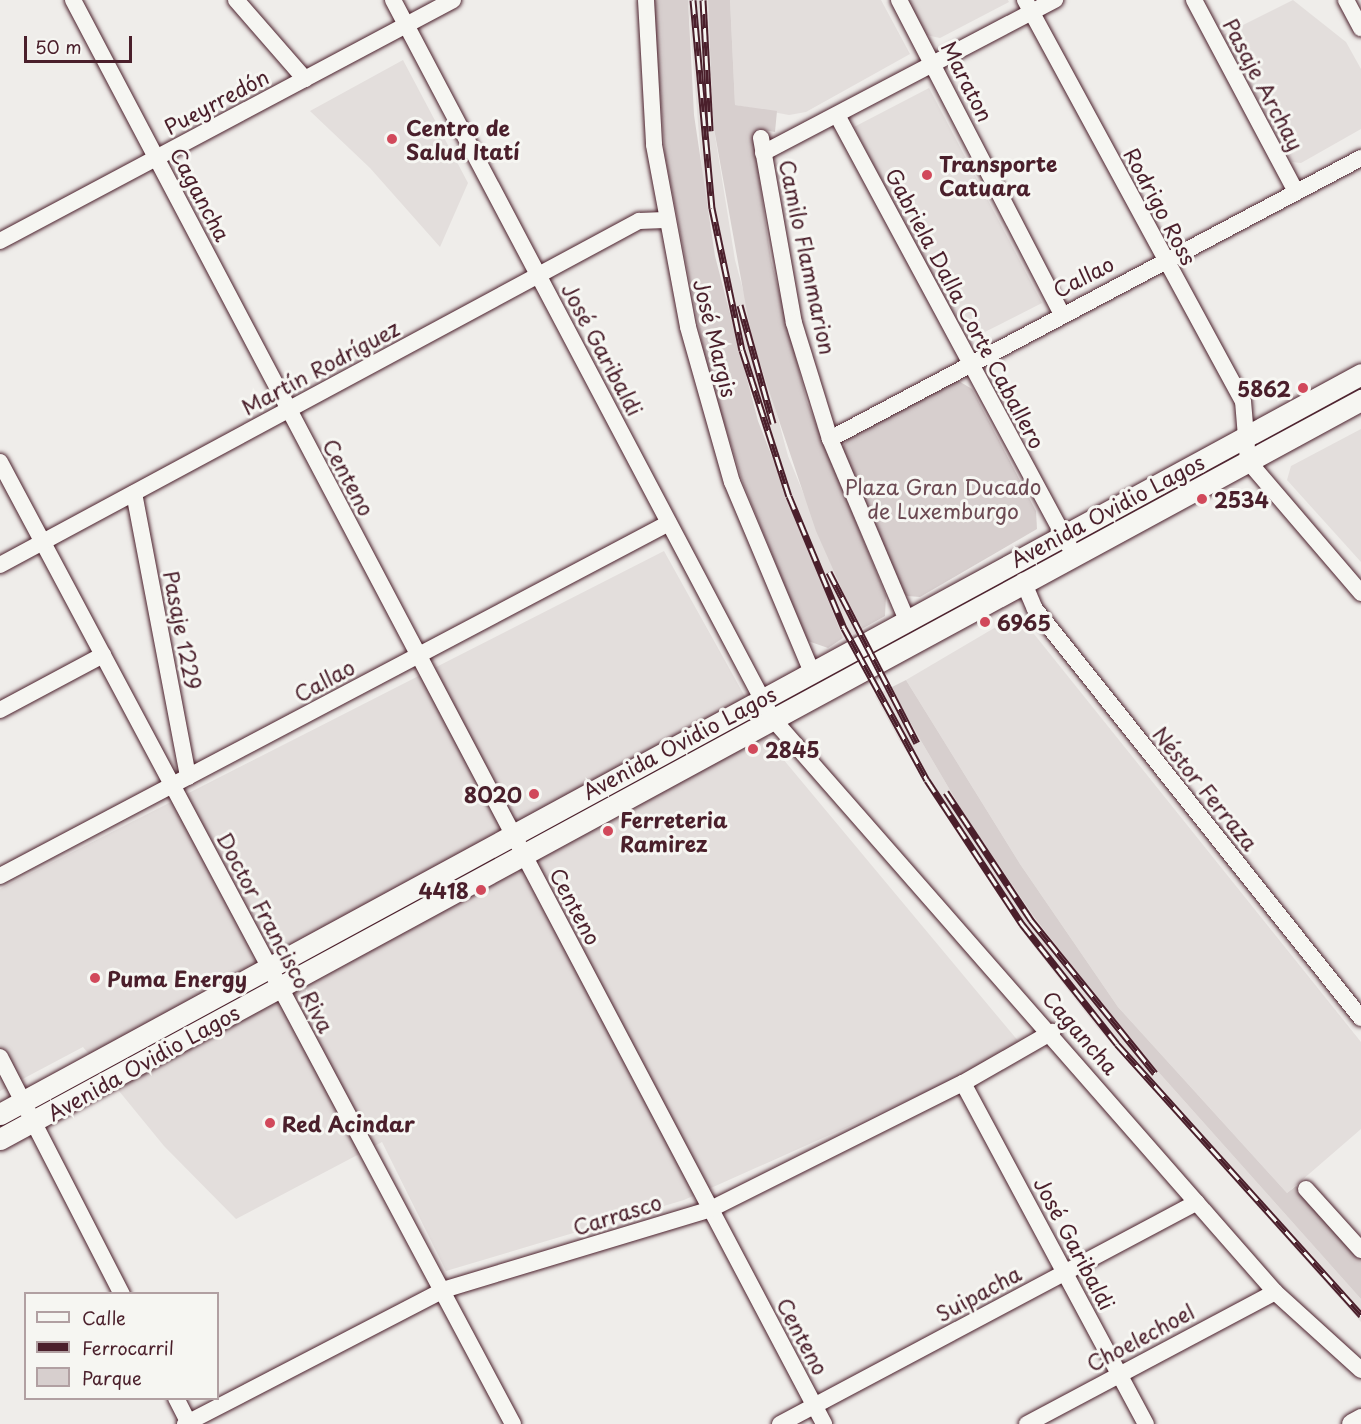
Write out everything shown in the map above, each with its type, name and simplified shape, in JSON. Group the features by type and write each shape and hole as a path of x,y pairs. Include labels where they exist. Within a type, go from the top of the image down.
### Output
{"main road":[{"name":"Avenida Ovidio Lagos","path":"0,1114 268,964 1062,533 1361,374"},
{"name":"Avenida Ovidio Lagos","path":"0,1139 1023,581 1361,400"},
{"path":"1352,1424 1361,1419"}],"street":[{"name":"Cagancha","path":"73,0 289,410"},
{"path":"236,0 305,79"},
{"name":"José Garibaldi","path":"393,0 772,718"},
{"name":"Pueyrredón","path":"0,241 453,0"},
{"name":"José Margis","path":"646,0 654,145 665,220 688,327 732,482 811,670"},
{"name":"Maraton","path":"899,0 1061,312"},
{"path":"837,115 934,64 1029,6 1055,0"},
{"name":"Pasaje Archay","path":"1194,0 1295,190"},
{"path":"1346,0 1361,28"},
{"name":"Rodrigo Ross","path":"1029,6 1163,261 1243,401 1248,436 1248,461"},
{"name":"Camilo Flammarion","path":"837,115 762,145 794,323 830,439 906,618"},
{"name":"Gabriela Dalla Corte Caballero","path":"837,115 1073,554"},
{"name":"Callao","path":"830,439 972,366 1061,312 1361,158"},
{"name":"Martín Rodríguez","path":"0,565 639,221 665,220"},
{"name":"Centeno","path":"289,410 824,1424"},
{"path":"1248,461 1361,593"},
{"name":"Doctor Francisco Riva","path":"0,462 513,1424"},
{"name":"Pasaje 1229","path":"134,493 188,777"},
{"name":"Callao","path":"0,876 669,523"},
{"name":"Néstor Ferraza","path":"1023,581 1035,609 1361,1018"},
{"path":"0,710 103,655"},
{"name":"Cagancha","path":"772,718 1052,1032 1275,1292 1361,1370"},
{"name":"Carrasco","path":"188,1423 443,1290 711,1209 963,1083 1052,1032"},
{"path":"0,1058 121,1292"},
{"name":"José Garibaldi","path":"963,1083 1146,1424"},
{"path":"1306,1189 1361,1250"},
{"name":"Suipacha","path":"780,1424 1197,1202"},
{"name":"Choelechoel","path":"1027,1424 1275,1292"},
{"path":"177,1400 188,1423"}],"shaded area":[{"path":"688,0 708,0 713,123 735,260 788,456 860,630 843,638 783,491 736,343 703,184"},
{"path":"730,0 881,0 910,54 806,112 789,115 735,105"},
{"path":"908,0 1008,0 1009,2 940,38 926,35"},
{"path":"1293,0 1346,42 1361,69 1361,129 1301,163 1292,162 1223,35"},
{"name":"Centro de Salud Itatí","path":"403,60 468,183 440,247 370,168 310,111"},
{"name":"Transporte Catuara","path":"929,88 1042,303 975,337 958,328 854,127"},
{"path":"1361,429 1361,562 1287,480 1291,466"},
{"path":"664,551 773,747 1024,1048 684,1200 446,1271 382,1142 236,1219 164,1146 83,1047 0,1091 0,889"},
{"path":"1018,614 1361,1042 1361,1129 1287,1193 1118,1007 1020,864 906,680"},
{"path":"890,688 964,814 1034,917 1129,1039 1361,1299 1361,1322 1096,1026 1029,940 899,740 875,696"}],"green space":[{"path":"653,0 688,0 694,115 715,256 758,421 843,638 828,648 808,641 743,483 706,365 665,155"},
{"path":"708,0 730,0 735,105 777,111 775,132 758,129 753,136 771,260 807,402 886,596 885,616 860,630 816,531 752,340 713,123"},
{"name":"Plaza Gran Ducado de Luxemburgo","path":"957,380 972,389 1036,511 1037,529 920,597 907,596 899,589 842,448 851,435"},
{"path":"906,680 1020,864 1118,1007 1287,1193 1296,1186 1361,1259 1361,1299 1129,1039 1034,917 964,814 890,688"}],"railway":[{"path":"693,0 712,208 742,350 789,496 844,628 927,780 1022,924 1117,1044 1361,1315"},
{"path":"703,0 710,131"},
{"path":"740,305 773,423"},
{"path":"829,572 917,743"},
{"path":"946,792 1031,920 1155,1073"}],"place":[{"name":"Centro de Salud Itatí","path":"392,139"},
{"name":"Transporte Catuara","path":"927,175"},
{"name":"5862","path":"1303,388"},
{"name":"2534","path":"1202,499"},
{"name":"6965","path":"985,622"},
{"name":"2845","path":"753,749"},
{"name":"8020","path":"534,794"},
{"name":"Ferreteria Ramirez","path":"608,831"},
{"name":"4418","path":"481,890"},
{"name":"Puma Energy","path":"95,978"},
{"name":"Red Acindar","path":"270,1123"}]}
